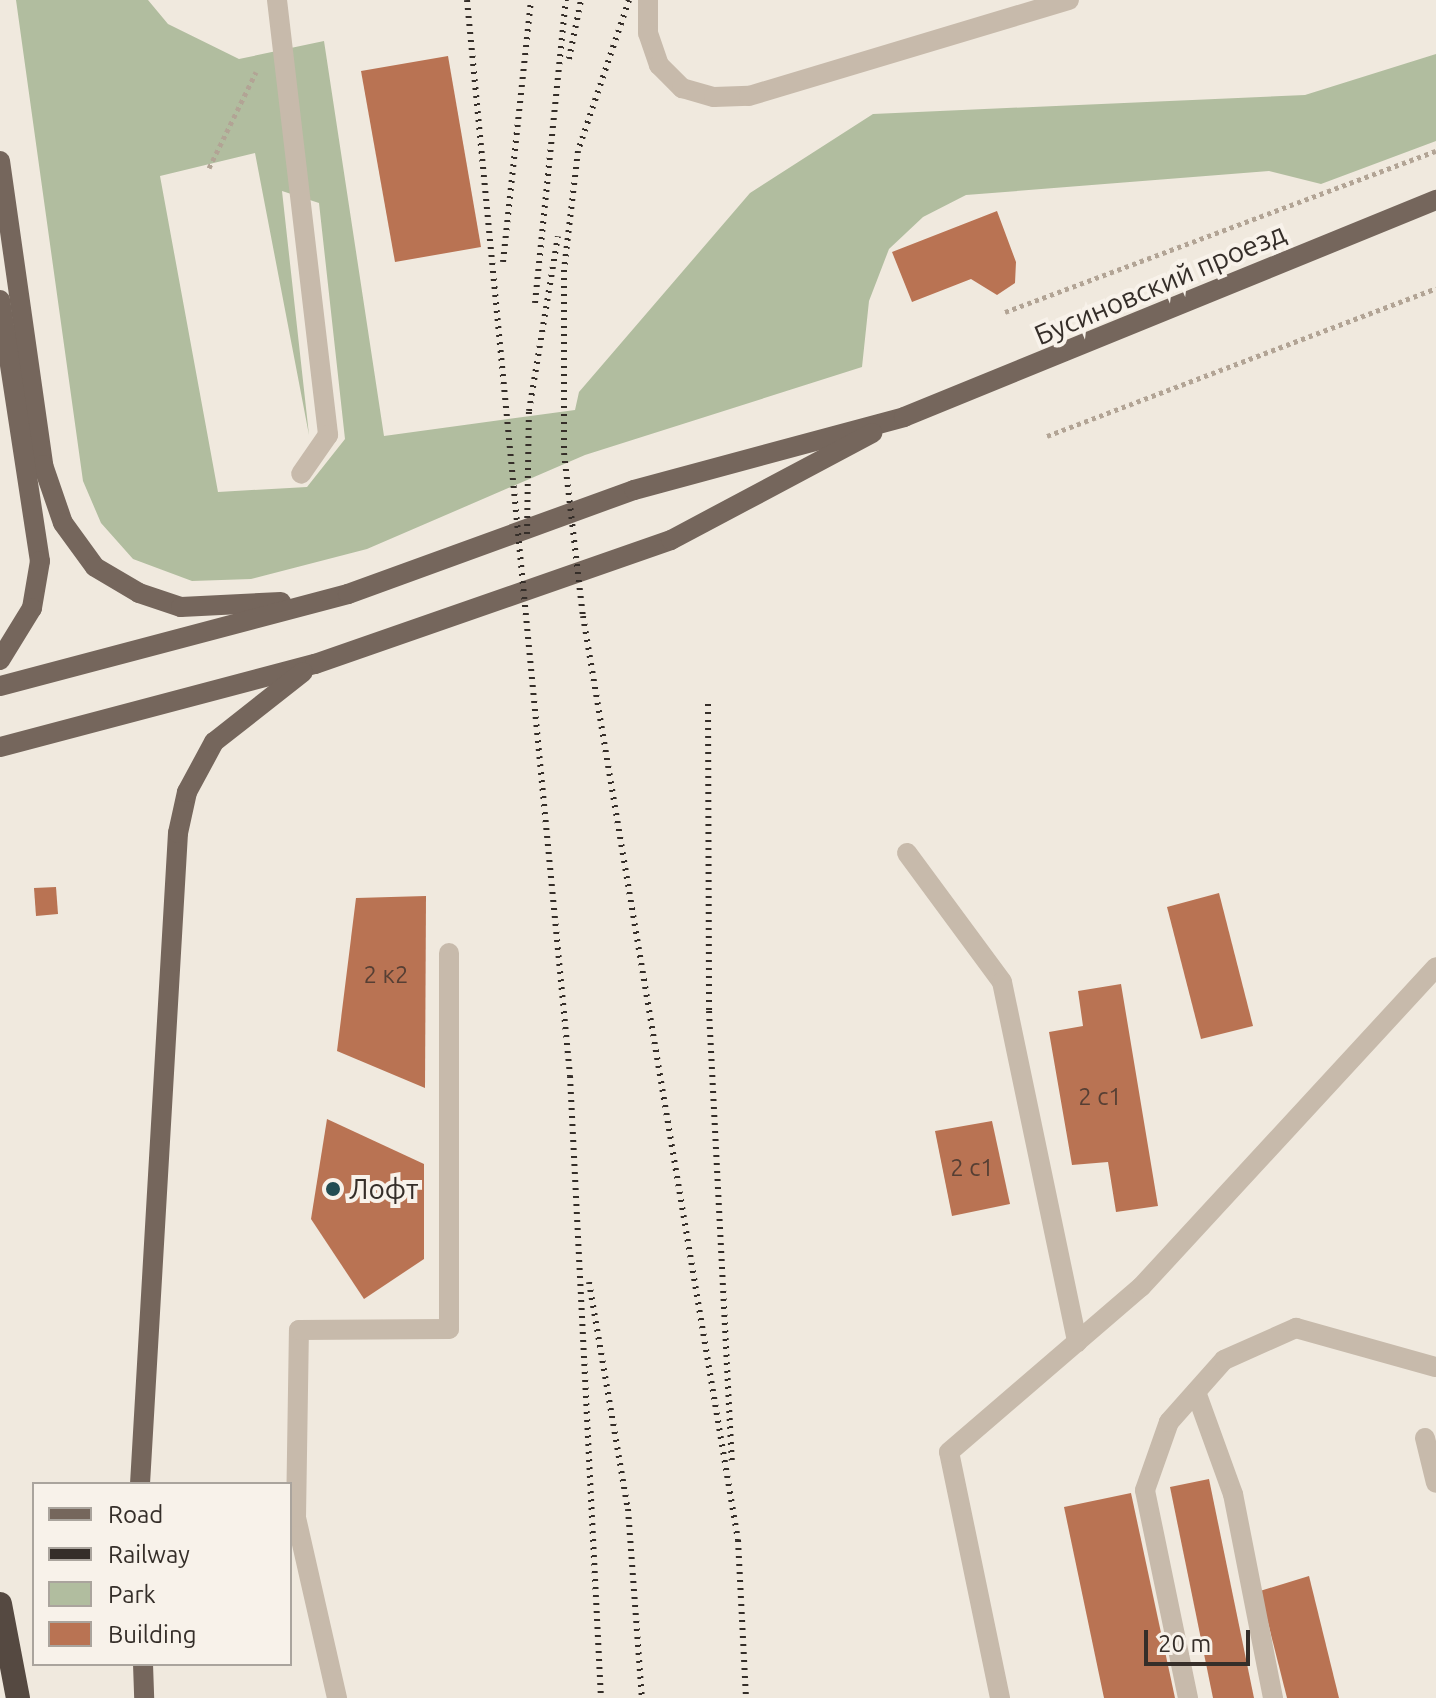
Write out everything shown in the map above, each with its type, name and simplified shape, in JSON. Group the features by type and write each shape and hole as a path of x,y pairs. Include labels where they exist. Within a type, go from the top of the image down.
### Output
{"highway":[{"path":"0,1604 18,1698"}],"main road":[{"path":"0,161 43,465 63,523 95,567 181,607 348,594"},
{"name":"Бусиновский проезд","path":"904,417 1436,200"},
{"path":"0,300 40,561 32,608 0,660"},
{"path":"0,686 348,594 634,490 904,417"},
{"path":"0,747 315,664 671,540 904,417"},
{"path":"140,1482 178,833 187,792 214,742 315,664"},
{"path":"143,1666 144,1698"}],"lane":[{"path":"277,0 328,435 301,474"},
{"path":"648,0 648,33 659,65 682,88 714,97 749,96 1069,0"},
{"path":"907,853 1002,982 1077,1342"},
{"path":"337,1698 296,1517 299,1330 449,1329 449,953"},
{"path":"1000,1698 949,1452 1141,1287 1436,967"},
{"path":"1188,1698 1145,1490 1169,1422 1224,1360 1296,1328 1436,1367"},
{"path":"1196,1392 1233,1494 1273,1698"},
{"path":"1425,1438 1436,1483"}],"path":[{"path":"209,168 280,24"},
{"path":"1005,312 1436,151"},
{"path":"1047,436 1436,288"}],"green space":[{"path":"16,0 148,0 168,24 239,59 324,41 384,436 575,410 579,392 750,193 873,114 1305,95 1436,54 1436,141 1321,184 1269,171 966,195 923,217 889,249 869,301 862,367 585,455 367,549 251,579 192,581 133,559 101,523 83,481","holes":["255,153 309,435 282,191 319,203 345,439 307,487 218,492 160,176"]}],"building":[{"path":"448,56 481,247 395,262 361,71"},
{"path":"997,211 1016,262 1015,283 997,295 971,279 912,302 892,252"},
{"path":"56,887 58,914 36,916 34,888"},
{"path":"1219,893 1253,1026 1201,1039 1167,907"},
{"path":"426,896 425,1088 337,1051 356,898"},
{"path":"1121,984 1158,1206 1116,1212 1108,1162 1072,1165 1049,1032 1083,1026 1078,991"},
{"path":"327,1119 424,1164 424,1259 364,1299 311,1219"},
{"path":"992,1121 1010,1204 952,1216 935,1131"},
{"path":"1209,1479 1254,1698 1213,1698 1170,1487"},
{"path":"1131,1493 1175,1698 1104,1698 1064,1507"},
{"path":"1309,1576 1339,1698 1287,1698 1260,1591"}],"railway":[{"path":"467,0 570,1076 601,1698"},
{"path":"503,262 531,0"},
{"path":"535,303 566,0"},
{"path":"569,59 581,0"},
{"path":"629,0 578,151 564,270 564,453 583,616 738,1540 746,1698"},
{"path":"527,534 529,411 558,236"},
{"path":"708,704 709,1011 732,1460"},
{"path":"589,1282 628,1509 642,1698"}],"place":[{"name":"Лофт","path":"333,1189"}]}
